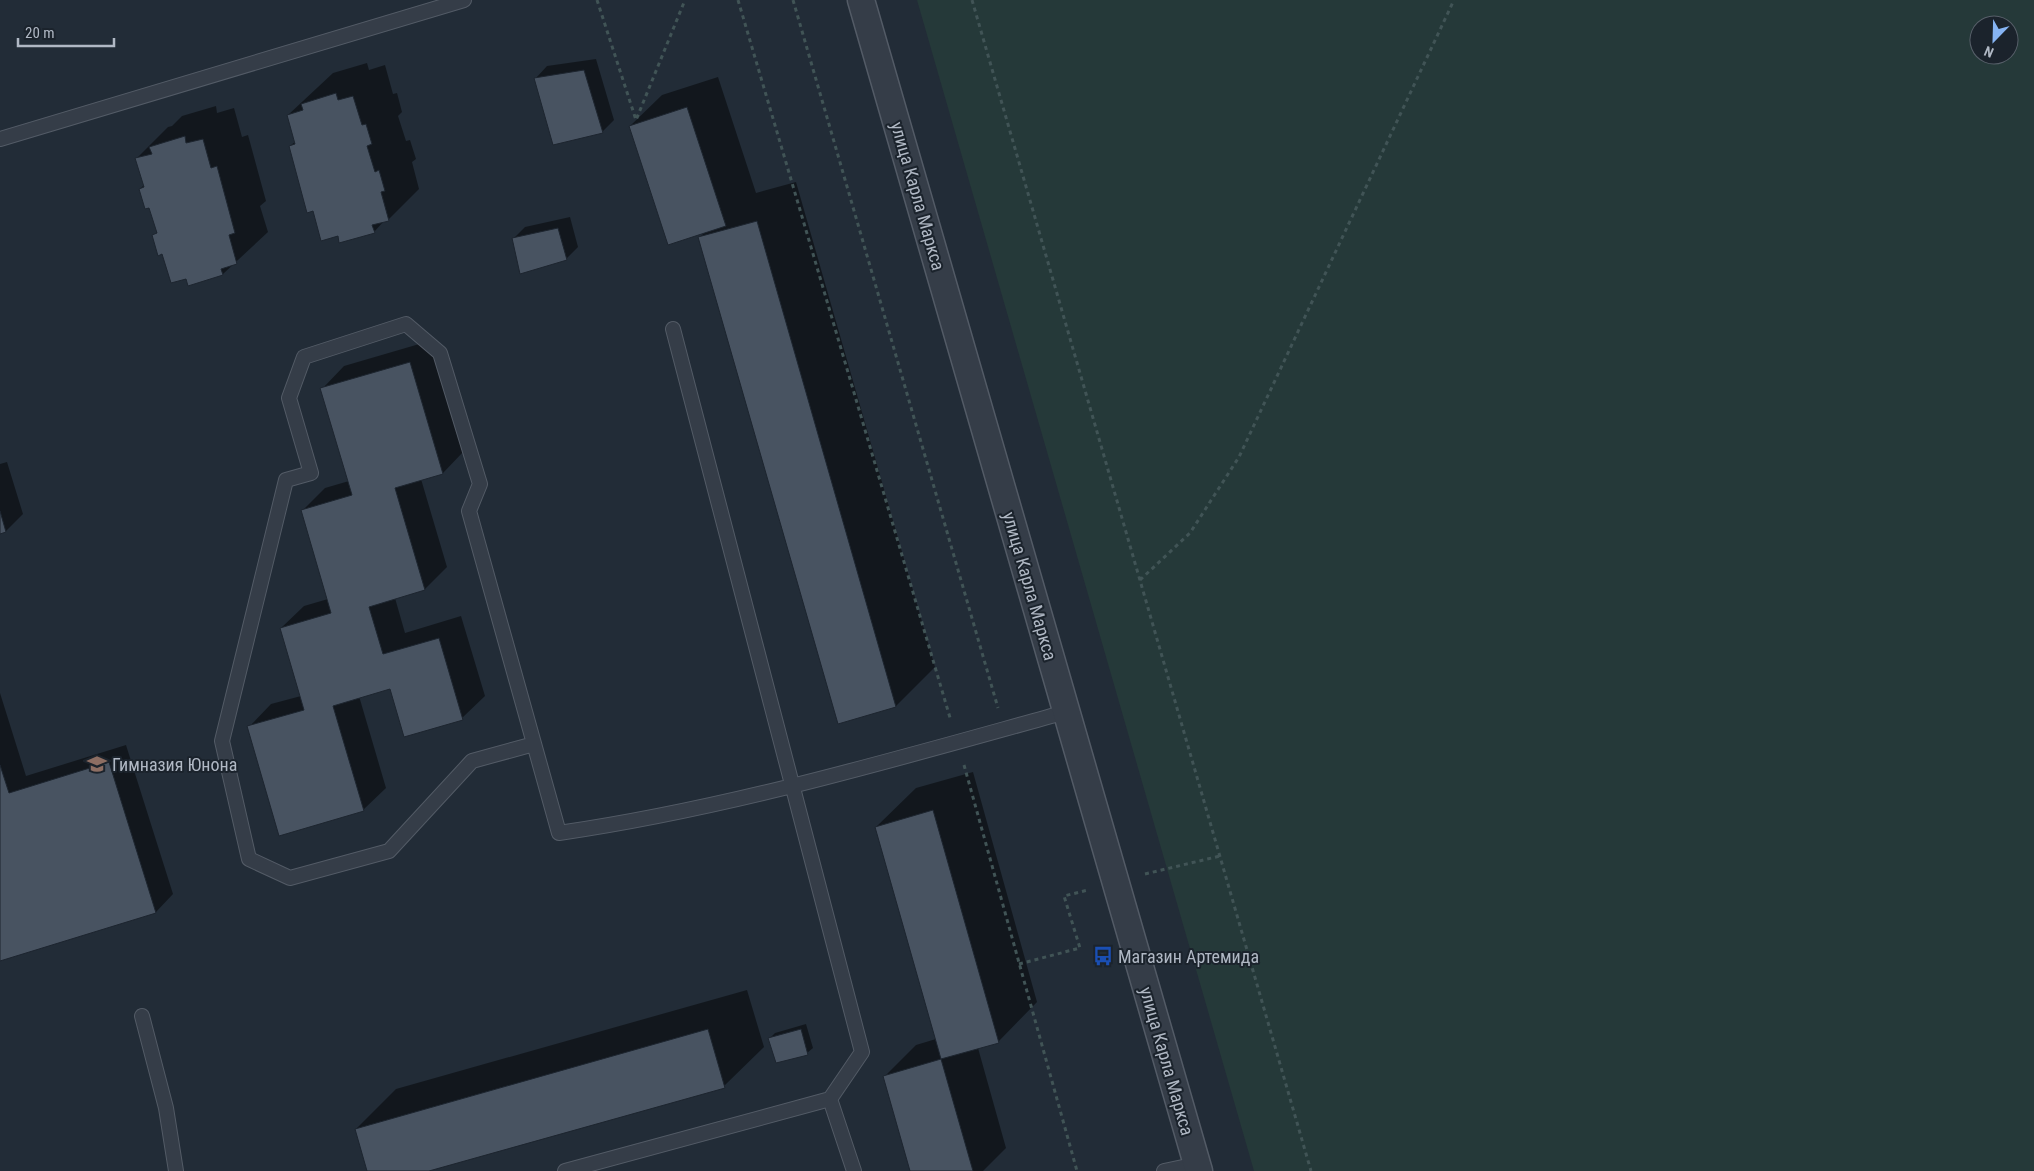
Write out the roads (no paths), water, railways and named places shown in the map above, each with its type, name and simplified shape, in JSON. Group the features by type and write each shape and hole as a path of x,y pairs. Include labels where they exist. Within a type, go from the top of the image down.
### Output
{"street":[{"name":"улица Карла Маркса","path":"861,0 1198,1167"}],"lane":[{"path":"0,139 464,0"},
{"path":"534,744 472,761 389,851 290,878 250,859 222,741 286,480 311,473 289,398 304,357 406,324 440,353 480,484 469,511 559,833 607,826 793,787 1066,712"},
{"path":"565,1171 830,1099 862,1052 673,329"},
{"path":"142,1016 166,1108 176,1171"},
{"path":"830,1099 854,1171"},
{"path":"1164,1171 1198,1167"}],"place":[{"name":"Гимназия Юнона","path":"97,764"},
{"name":"Магазин Артемида","path":"1103,956"}]}
